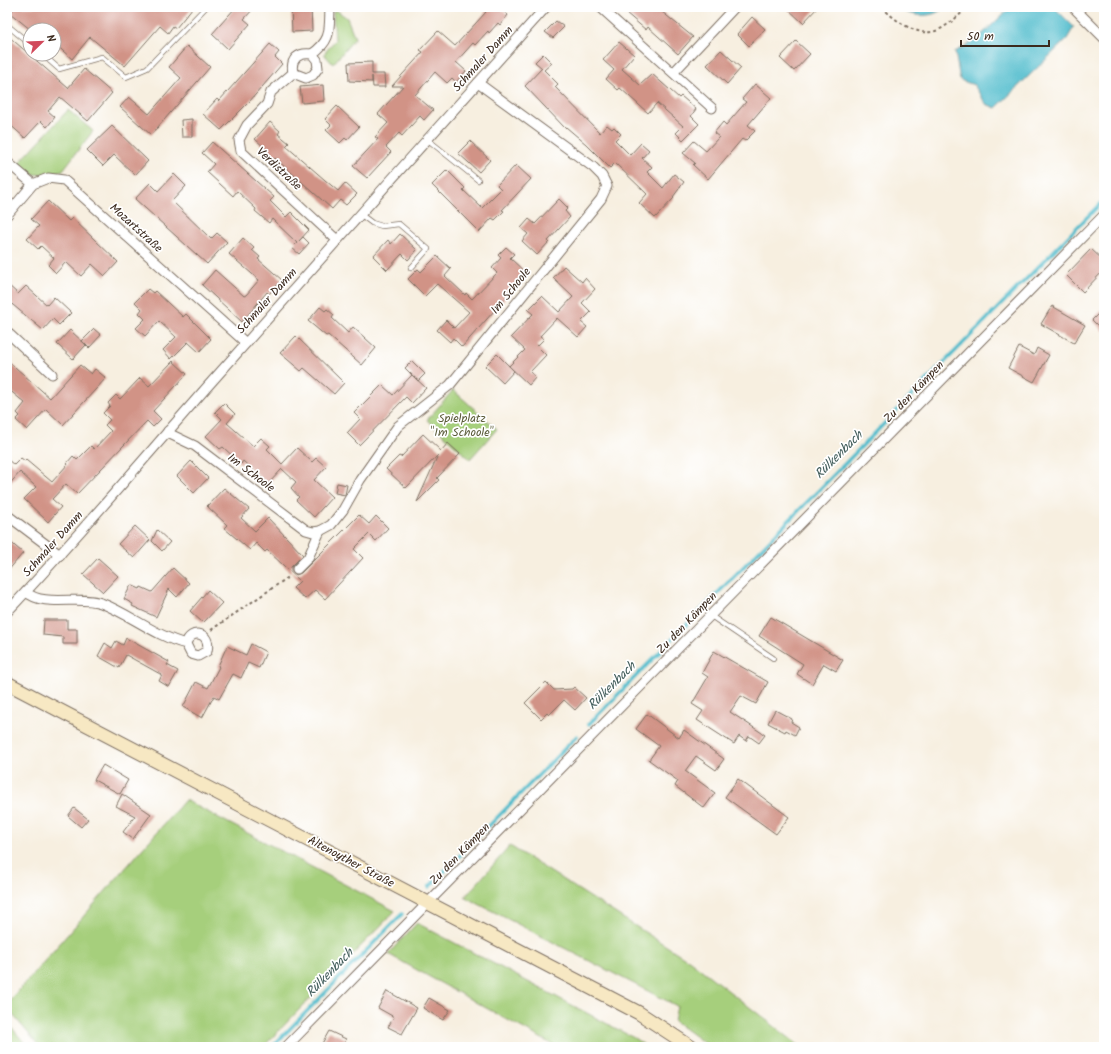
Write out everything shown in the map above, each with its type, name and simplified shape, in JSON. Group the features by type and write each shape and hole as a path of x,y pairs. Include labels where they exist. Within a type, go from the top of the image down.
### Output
{"main road":[{"name":"Altenoyther Straße","path":"7,683 640,1013 691,1047"}],"street":[{"name":"Schmaler Damm","path":"7,612 60,555 246,343 280,307 360,214 546,7"},
{"path":"600,7 674,72 712,108"},
{"path":"674,72 736,7"},
{"path":"1073,7 1104,38"},
{"path":"312,54 316,60 318,68 313,74 306,78 293,73 292,63 296,57 300,54 312,54 324,45 329,31 330,8"},
{"name":"Verdistraße","path":"293,73 271,92 266,104 247,125 239,140 241,151 337,240"},
{"name":"Im Schoole","path":"168,431 195,446 306,530 313,532 320,531 331,525 343,510 360,480 398,426 450,385 601,199 607,186 602,176 593,167 478,83"},
{"path":"7,162 33,184 7,215"},
{"name":"Mozartstraße","path":"33,184 48,178 64,180 246,343"},
{"name":"Zu den Kämpen","path":"290,1044 1104,215"},
{"path":"7,332 52,374"},
{"path":"7,515 60,555"},
{"name":"Im Schoole","path":"297,569 308,558 320,531"},
{"path":"26,592 31,597 54,600 100,602 171,640 186,644 191,654 198,656 203,655 207,651 208,645 206,638 201,634 193,635 188,639 186,644"},
{"path":"290,1044 300,1047"}],"lane":[{"path":"51,62 59,69 102,57 126,77 147,68 206,7"},
{"path":"7,25 22,37"},
{"path":"427,139 478,180"},
{"path":"360,214 372,223 382,226 399,224 428,249 411,268"},
{"path":"711,616 774,658"}],"path":[{"path":"882,7 897,21 921,32 940,30 962,13 967,7"},
{"path":"201,634 210,630 287,579 297,569"}],"green space":[{"path":"336,10 347,18 355,38 333,64 324,54 335,40 333,12"},
{"path":"68,110 93,131 63,170 48,175 28,174 18,164"},
{"name":"Spielplatz \"Im Schoole\"","path":"453,390 497,429 470,459 427,420"},
{"path":"185,800 395,911 263,1047 40,1047 7,1008 7,1004"},
{"path":"510,846 690,961 801,1047 710,1047 674,1021 677,1006 465,897"},
{"path":"417,923 634,1038 647,1047 557,1047 388,954"},
{"path":"7,1022 28,1047 7,1047"}],"water":[{"path":"895,7 945,7 933,14 920,15 907,13"},
{"path":"1011,7 1054,7 1074,27 1067,39 996,108 986,104 974,85 960,80 955,52 976,40"}],"building":[{"path":"15,7 193,7 176,28 173,26 168,33 160,26 125,66 90,37 72,59 62,50 62,22 22,23 10,13"},
{"path":"236,7 255,7 244,19 250,24 228,49 212,34"},
{"path":"291,7 311,7 312,31 292,32"},
{"path":"480,7 499,7 508,15 500,25 498,23 489,33 488,31 475,45 473,43 456,62 466,71 456,82 452,78 447,83 435,72 415,95 433,110 424,120 420,116 402,136 399,133 386,147 391,152 367,178 353,166 378,139 375,137 388,123 378,114 403,86 392,86 423,52 420,50 438,31 455,46 486,12"},
{"path":"619,7 656,7 693,37 678,54 648,27 646,30"},
{"path":"786,7 818,7 803,23"},
{"path":"752,17 765,29 749,46 737,34"},
{"path":"556,21 564,27 553,38 545,32"},
{"path":"7,35 22,48 22,62 38,62 68,88 84,69 112,93 88,121 60,97 48,111 55,117 47,127 41,121 25,138 7,122"},
{"path":"796,41 810,54 794,71 780,58"},
{"path":"619,42 634,55 622,69 640,85 652,74 679,98 681,96 696,109 691,116 699,124 683,140 676,133 683,126 657,103 648,113 620,88 618,90 606,79 614,70 603,60"},
{"path":"270,44 279,52 275,57 282,64 249,102 221,130 203,114 217,99 219,101"},
{"path":"187,46 210,67 151,135 120,107 129,97 149,114 181,78 169,67"},
{"path":"721,50 741,68 727,84 707,65"},
{"path":"543,54 552,63 544,70 558,84 555,87 600,133 607,125 612,129 614,127 621,134 615,140 630,155 641,143 649,150 642,158 652,167 647,172 663,188 674,174 684,182 673,197 674,198 655,218 639,203 647,194 615,163 610,168 586,144 566,127 565,128 525,86 542,68 535,62"},
{"path":"372,62 372,74 384,74 385,87 373,87 372,76 372,82 349,81 348,63"},
{"path":"755,84 771,98 748,125 755,131 745,141 742,139 708,179 693,165 695,163 683,153 694,141 706,151 719,137 714,133 723,122 726,125 746,102 742,99"},
{"path":"323,85 324,101 302,103 300,87"},
{"path":"337,106 359,127 347,140 345,138 340,143 326,130 331,125 325,119"},
{"path":"192,119 192,137 182,137 181,120"},
{"path":"270,122 280,131 278,134 289,143 286,146 338,191 345,183 357,194 346,205 340,200 332,209 275,158 274,160 263,150 265,148 255,139"},
{"path":"112,126 148,161 135,175 114,155 103,166 87,150"},
{"path":"470,141 490,160 479,172 458,153"},
{"path":"212,142 274,197 270,201 286,217 291,212 309,230 298,242 303,237 309,243 299,254 292,248 297,243 272,219 269,223 255,211 256,209 237,191 233,196 207,172 214,164 202,153"},
{"path":"516,165 531,179 502,210 504,211 495,220 492,218 479,232 432,185 447,170 465,188 463,190 482,208 501,189 497,185"},
{"path":"174,174 186,186 172,201 211,239 217,233 227,242 207,264 135,199 150,183 158,191"},
{"path":"559,199 568,208 565,211 570,217 537,255 522,241 528,234 521,228 529,219 535,224"},
{"path":"48,201 69,221 72,218 118,262 105,276 92,264 81,276 66,262 56,273 48,265 54,258 41,246 38,249 27,239 39,226 31,219"},
{"path":"400,234 417,250 408,260 402,254 387,270 373,256 388,240 391,244"},
{"path":"243,238 254,248 252,250 260,257 258,259 282,280 269,294 267,292 242,322 202,285 215,270 244,296 246,295 259,280 229,254"},
{"path":"506,247 514,254 510,258 527,274 462,347 453,338 450,342 437,330 446,320 454,328 469,312 437,284 425,296 408,279 418,269 421,272 437,256 451,269 445,276 465,295 466,293 472,299 497,273 492,268 501,258 498,255"},
{"path":"1091,249 1104,261 1104,270 1083,292 1066,275"},
{"path":"564,266 582,282 585,278 595,289 582,303 591,312 581,322 587,327 578,337 557,318 540,336 544,339 537,346 546,355 530,372 536,377 529,385 509,366 525,350 511,337 533,314 528,310 542,296 559,312 573,297 553,278"},
{"path":"7,284 18,294 26,286 47,305 54,297 71,313 59,325 53,319 43,330 7,300"},
{"path":"148,289 153,293 155,291 183,317 186,314 211,339 199,352 188,342 171,359 163,350 176,337 159,321 145,336 136,328 145,319 139,313 142,309 135,302"},
{"path":"1052,306 1085,325 1074,343 1041,324"},
{"path":"320,307 325,311 327,309 334,315 332,318 348,333 353,327 376,348 362,365 328,335 326,336 308,321"},
{"path":"1104,308 1104,332 1092,320"},
{"path":"94,329 101,335 89,348 82,341"},
{"path":"70,330 86,345 73,359 57,344"},
{"path":"296,336 344,383 334,394 304,368 301,371 280,353"},
{"path":"1019,347 1034,355 1037,348 1049,355 1034,382 1008,368"},
{"path":"497,354 514,371 503,383 485,366"},
{"path":"7,360 50,398 80,365 91,374 95,369 106,378 63,425 46,409 27,430 16,420 20,416 17,413 25,403 7,388"},
{"path":"173,361 187,374 153,411 161,419 153,427 147,421 77,494 66,484 52,499 61,507 48,522 24,499 36,487 20,472 7,487 7,459 14,465 21,458 25,461 26,460 52,482 73,456 77,460 91,446 94,449 111,431 105,425 110,420 103,413 110,406 108,403 116,395 120,399 140,378 149,386"},
{"path":"412,361 425,374 418,381 405,368"},
{"path":"412,375 426,388 412,403 406,397 359,445 347,433 360,419 354,413 382,385 393,395"},
{"path":"224,403 235,414 227,423 253,446 261,438 270,446 267,449 282,464 297,448 312,462 316,458 326,467 314,480 332,497 314,517 296,500 299,497 291,488 296,482 282,469 268,484 243,461 241,464 223,447 220,449 206,436 222,419 215,412"},
{"path":"423,434 441,451 448,443 460,454 437,478 439,480 417,502 438,455 406,488 386,469 399,456 401,457"},
{"path":"191,461 208,478 194,493 177,476"},
{"path":"337,483 347,485 345,495 335,493"},
{"path":"224,488 249,509 241,518 255,531 268,518 303,555 291,567 291,571 296,575 301,573 359,515 369,524 376,516 388,528 376,541 369,534 354,549 363,558 325,599 315,590 305,599 293,588 300,581 267,550 265,552 256,543 250,550 224,528 227,525 207,506"},
{"path":"135,526 150,540 134,558 118,544"},
{"path":"157,530 170,542 162,551 152,541"},
{"path":"7,539 23,553 7,572"},
{"path":"98,558 118,576 103,592 83,574"},
{"path":"173,568 189,583 177,597 169,589 156,617 132,606 133,604 124,599 131,585 140,589 141,587 152,592"},
{"path":"208,590 222,603 203,623 190,611"},
{"path":"771,617 843,660 836,671 824,664 812,684 797,674 803,664 759,636"},
{"path":"44,620 67,620 67,629 77,629 77,644 63,644 63,637 43,635"},
{"path":"126,638 169,662 167,665 178,671 169,687 159,681 162,675 126,655 119,668 98,656 105,643 112,648 116,641 123,645"},
{"path":"251,644 266,652 259,668 248,663 241,678 233,674 219,699 214,696 202,718 183,707 196,682 208,688 219,667 218,666 227,646 246,655"},
{"path":"714,651 768,682 756,704 741,696 730,712 765,735 759,743 749,736 746,741 739,736 734,744 697,720 703,711 692,704 708,677 702,673"},
{"path":"546,682 554,690 572,689 574,687 586,698 575,710 564,700 549,715 547,713 541,719 525,703"},
{"path":"775,710 792,719 791,722 799,727 795,735 786,730 785,732 768,723"},
{"path":"647,714 679,738 684,730 724,759 716,770 696,756 685,771 715,793 704,808 675,786 678,781 649,760 659,746 636,729"},
{"path":"103,765 128,780 120,794 94,780"},
{"path":"738,779 789,817 776,834 725,797"},
{"path":"122,794 151,814 133,839 123,832 135,816 116,806"},
{"path":"74,808 88,819 81,827 68,816"},
{"path":"387,991 417,1008 402,1034 388,1027 394,1017 378,1008"},
{"path":"429,998 450,1010 443,1020 423,1008"},
{"path":"329,1031 346,1039 343,1047 320,1047"}],"waterway":[{"name":"Rülkenbach","path":"589,724 1104,200"},
{"name":"Rülkenbach","path":"429,887 577,736"},
{"name":"Rülkenbach","path":"272,1047 402,914"}]}
